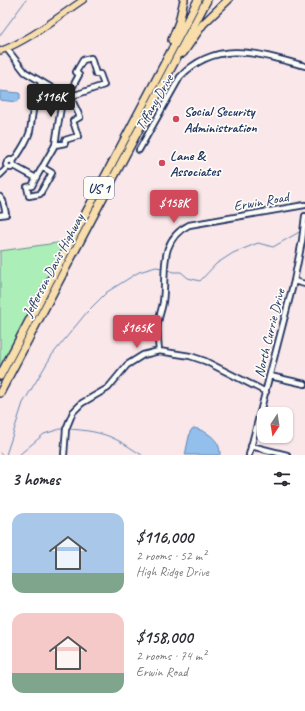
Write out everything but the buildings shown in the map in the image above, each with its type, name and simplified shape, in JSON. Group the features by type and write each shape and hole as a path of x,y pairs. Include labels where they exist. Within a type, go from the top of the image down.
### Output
{"highway":[{"path":"161,70 179,22 184,0"},
{"name":"Jefferson Davis Highway","path":"0,376 198,0"},
{"name":"Jefferson Davis Highway","path":"0,393 207,0"},
{"path":"163,83 203,24 228,0"}],"main road":[{"path":"0,51 7,49 34,33 83,0"}],"street":[{"path":"7,49 25,72 72,100 80,117 73,121 78,136 65,140 65,143 55,145"},
{"name":"Tiffany Drive","path":"139,150 180,77 200,60 221,53 242,51 305,66"},
{"path":"42,167 52,173 40,194 29,196 27,187 32,186 42,167 55,145 65,95 79,75 76,72 83,60 91,58 96,74 100,74 104,84 74,96 72,100"},
{"path":"0,175 8,167 11,168 14,164 30,132 37,90 42,82"},
{"path":"8,167 6,164 10,160 36,178"},
{"path":"0,197 3,201 6,214 0,215"},
{"name":"Erwin Road","path":"159,351 158,332 163,302 164,260 174,236 180,230 189,225 305,205"},
{"name":"North Currie Drive","path":"249,455 294,281 302,241 305,216"},
{"path":"294,281 305,284"},
{"path":"64,455 66,429 73,412 82,403 108,388 127,365 143,355 159,351 190,356 205,361 266,392"},
{"path":"270,376 305,384"},
{"path":"251,446 287,455"}],"green space":[{"path":"78,240 0,382 0,251"}],"water":[{"path":"0,91 19,93 20,99 16,102 0,100"},
{"path":"194,428 204,431 216,441 220,450 220,455 185,455 190,432"}],"waterway":[{"path":"0,35 26,0"},
{"path":"166,269 173,272 181,272 188,278 200,281 216,264 233,253 258,243 273,247 301,231"},
{"path":"6,455 23,403 52,355 87,312 107,292 139,272 156,267 163,268"},
{"path":"19,455 44,434 65,429"},
{"path":"68,429 99,433 111,437 142,455"}],"place":[{"name":"Social Security Administration","path":"176,119"},
{"name":"Lane & Associates","path":"162,163"}]}
